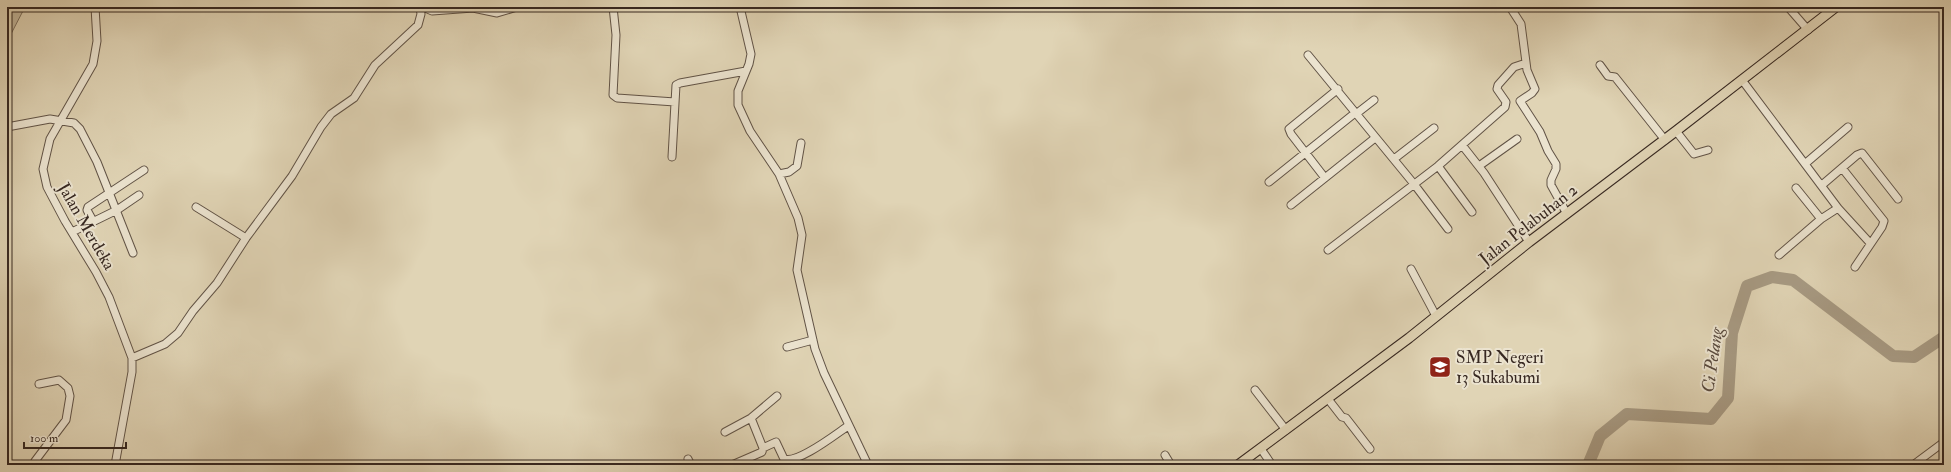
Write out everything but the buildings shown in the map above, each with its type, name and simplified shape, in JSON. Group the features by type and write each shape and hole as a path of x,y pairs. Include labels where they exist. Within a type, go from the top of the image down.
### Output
{"main road":[{"name":"Jalan Pelabuhan 2","path":"1238,465 1436,316 1529,242 1665,140 1836,7"}],"street":[{"name":"Jalan Merdeka","path":"95,7 97,41 93,64 50,139 46,152 44,173 46,187 102,283 132,358 132,372 115,465"},
{"path":"132,358 165,344 178,333 193,311 217,283 246,238 292,176 321,127 331,114 354,98 375,65 418,24 421,14 420,7"},
{"path":"424,7 432,9 473,8 497,13 517,7"},
{"path":"613,7 616,35 613,95 616,98 675,102"},
{"path":"740,7 751,54 738,91 737,100 739,110 750,131 779,174 801,229 802,241 797,270 813,340 821,367 868,465"},
{"path":"1510,7 1520,24 1528,76 1535,90 1520,101 1540,132 1548,151 1556,164 1551,185 1567,214"},
{"path":"1788,7 1808,30"},
{"path":"1308,55 1338,89 1375,138 1414,184 1448,230"},
{"path":"1328,250 1438,166 1505,107 1506,102 1497,89 1498,84 1514,66 1526,63"},
{"path":"1600,65 1608,76 1615,77 1665,140"},
{"path":"672,157 675,87 680,83 746,71"},
{"path":"1742,80 1806,163 1838,208 1870,243"},
{"path":"1325,178 1291,134 1290,127 1338,89"},
{"path":"1269,182 1374,100"},
{"path":"7,127 50,119 74,123 80,129 97,162 109,194 117,210 120,224 133,253"},
{"path":"1806,163 1848,127"},
{"path":"1394,159 1434,128"},
{"path":"1676,131 1694,154 1708,150"},
{"path":"1291,205 1375,138"},
{"path":"1479,166 1517,139"},
{"path":"779,174 789,172 797,166 801,142"},
{"path":"1462,145 1479,166 1529,242"},
{"path":"1822,185 1857,154 1862,153 1898,199"},
{"path":"1438,166 1472,212"},
{"path":"1842,168 1883,219 1882,227 1855,267"},
{"path":"93,221 87,208 144,170"},
{"path":"1796,188 1821,219"},
{"path":"72,232 117,210 139,195"},
{"path":"196,207 246,238"},
{"path":"1779,255 1821,219 1838,208"},
{"path":"1411,269 1436,316"},
{"path":"786,347 813,340"},
{"path":"36,464 66,420 70,396 68,388 59,380 39,384"},
{"path":"1255,390 1286,430"},
{"path":"725,432 751,418 777,396"},
{"path":"1328,398 1342,417 1346,418 1370,449"},
{"path":"732,465 763,452 763,448 751,418"},
{"path":"763,448 777,442 782,457 787,460 814,448 848,426"},
{"path":"1913,465 1944,442"},
{"path":"1261,449 1272,465"},
{"path":"1164,455 1172,465"}],"shaded area":[{"path":"7,7 25,7 11,34 7,34"}],"waterway":[{"name":"Ci Pelang","path":"1588,465 1600,436 1627,414 1711,419 1728,398 1732,333 1747,286 1772,277 1793,280 1893,356 1914,357 1944,337"}],"place":[{"name":"SMP Negeri 13 Sukabumi","path":"1440,367"}]}
